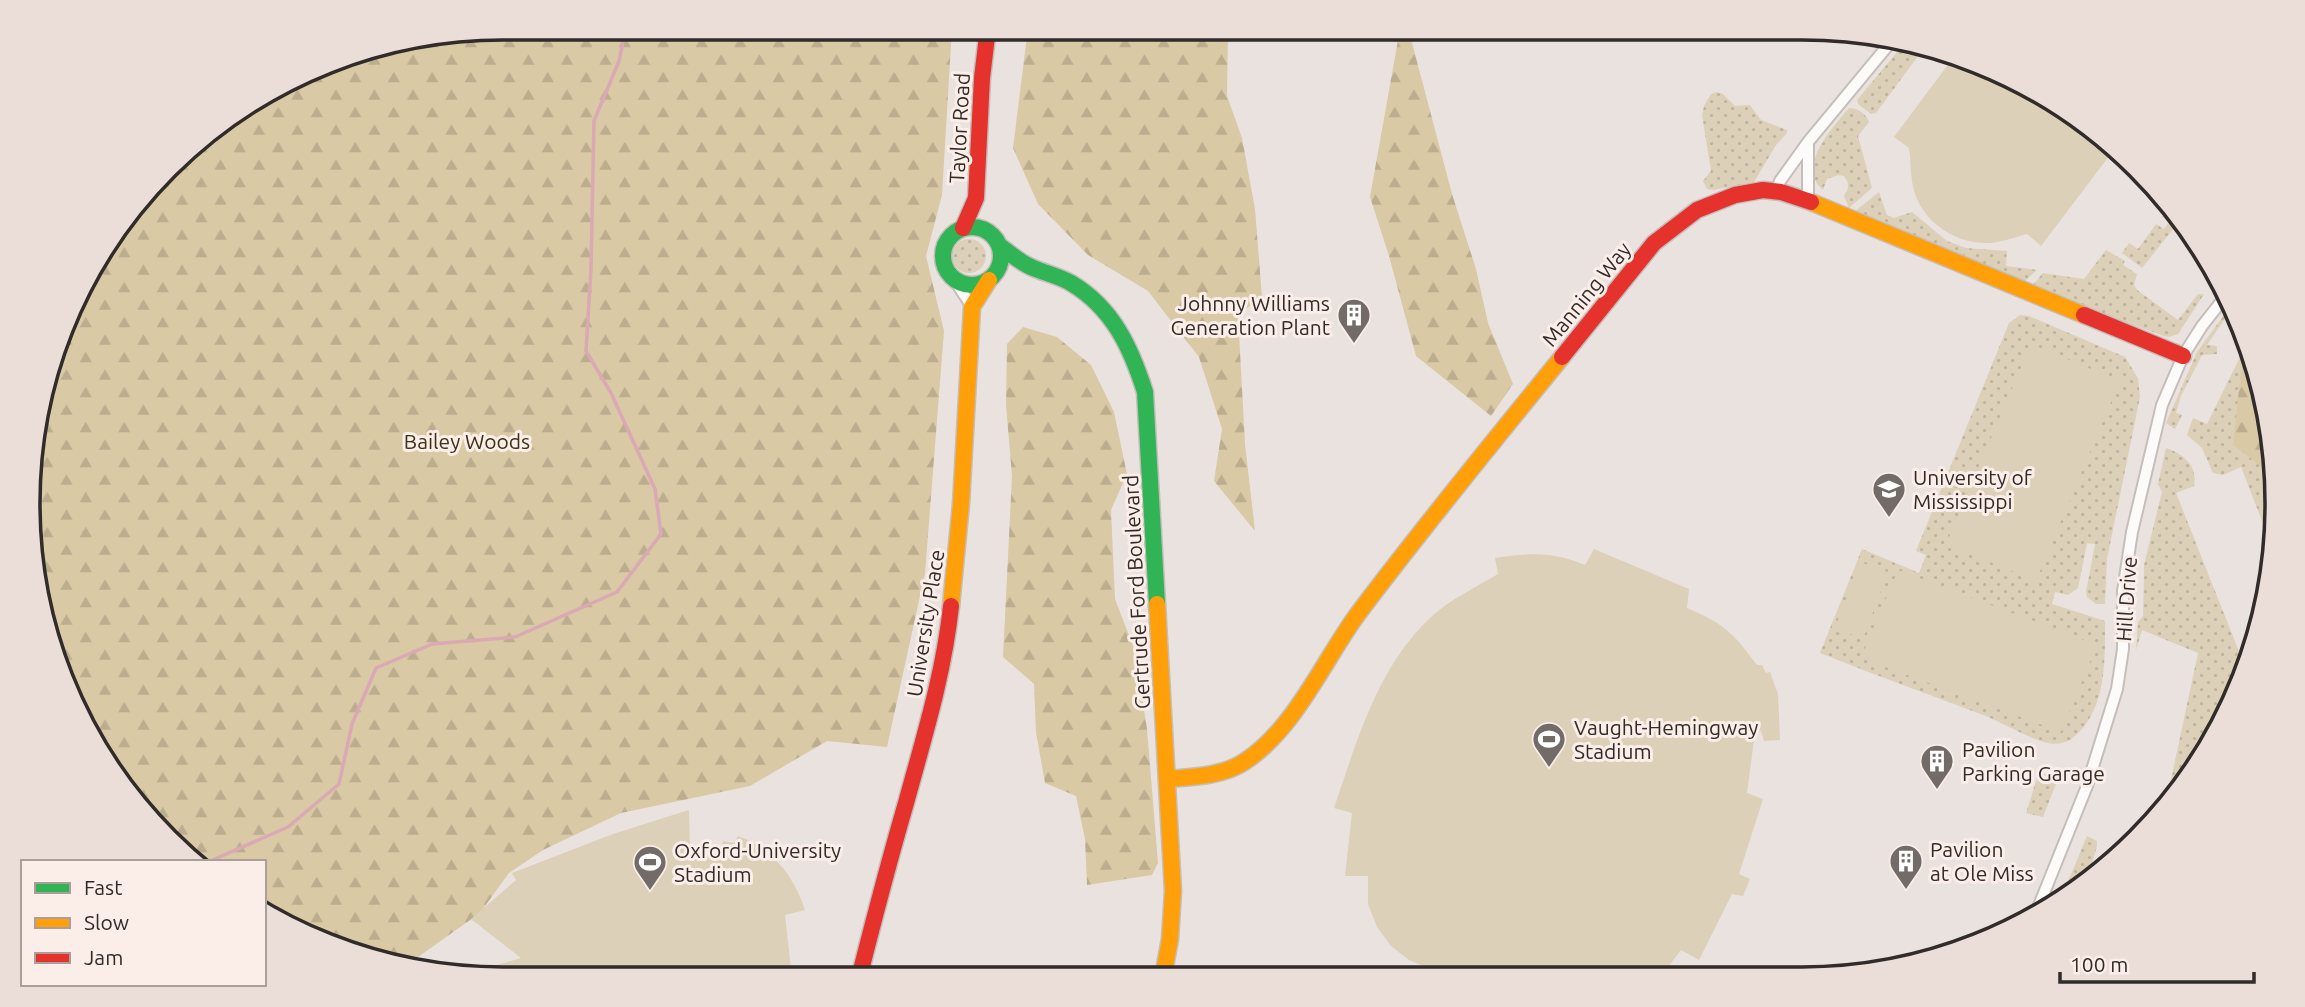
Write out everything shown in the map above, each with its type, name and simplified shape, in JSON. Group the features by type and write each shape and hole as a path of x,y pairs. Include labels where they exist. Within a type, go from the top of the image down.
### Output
{"street":[{"name":"Taylor Road","path":"963,228 976,198 987,40"},
{"path":"1776,191 1780,181 1808,142 1886,48"},
{"path":"1808,142 1808,201"},
{"name":"Manning Way","path":"1167,779 1219,772 1243,763 1265,745 1293,713 1347,629 1398,559 1654,243 1679,219 1701,206 1728,195 1761,190 1776,191 1808,201 2183,356"},
{"path":"976,198 1002,253 994,275"},
{"path":"972,307 943,264 944,246 955,232 973,226 996,239"},
{"name":"Gertrude Ford Boulevard","path":"996,239 1022,263 1070,283 1098,303 1124,334 1134,355 1145,392 1173,891 1170,939 1165,967"},
{"path":"954,279 971,285 1022,263"},
{"name":"University Place","path":"862,967 881,885 932,711 947,647 960,516 972,307 994,275"},
{"name":"Hill Drive","path":"2042,899 2067,839 2117,689 2123,649 2123,591 2132,532 2162,405 2183,356 2219,304"}],"shaded area":[{"path":"1898,51 1919,55 1876,113 1871,114 1858,104 1857,100"},
{"path":"1948,64 2033,102 2084,136 2109,157 2041,246 2027,234 2004,241 1977,242 1951,234 1929,218 1915,195 1909,148 1894,137"},
{"path":"1711,94 1723,94 1735,106 1750,105 1761,120 1787,130 1787,133 1776,145 1754,182 1713,190 1707,189 1703,181 1711,171 1702,115"},
{"path":"1849,108 1861,112 1869,122 1858,136 1872,188 1849,208 1844,196 1848,186 1844,176 1827,179 1823,190 1815,181 1813,170 1820,147"},
{"path":"1879,192 1887,215 1894,218 1912,212 1947,241 1966,248 2007,251 2006,266 2037,270 2021,285 1853,213"},
{"path":"2164,215 2174,228 2142,268 2122,253 2129,243 2138,249 2156,224 2164,229 2169,222 2162,217"},
{"path":"969,239 981,244 986,256 981,268 969,273 957,268 952,256 957,244"},
{"path":"2106,250 2125,261 2123,265 2137,274 2134,285 2137,290 2178,320 2198,294 2204,294 2178,334 2164,336 2030,288 2043,273 2084,279"},
{"path":"2020,315 2029,316 2125,357 2138,378 2140,397 2107,559 2105,604 2096,604 2087,597 2095,544 2087,543 2078,588 2068,595 2055,592 2052,604 2105,621 2104,669 2097,701 2082,729 2070,740 2057,744 2047,743 1986,716 1820,653 1862,549 1919,573 1926,555 1916,551 2009,323"},
{"path":"2224,315 2225,318 2207,345 2217,346 2217,354 2202,355 2181,396 2176,413 2182,415 2175,429 2166,423 2197,352"},
{"path":"2031,344 2120,381 2036,581 1946,544"},
{"path":"2240,356 2261,443 2264,527 2241,467 2223,475 2213,473 2202,448 2187,435 2193,418 2207,424"},
{"path":"2166,448 2188,461 2194,472 2194,486 2176,493 2240,653 2203,735 2170,785 2198,653 2142,630 2136,650 2138,622 2143,616 2144,565 2162,492 2158,484"},
{"name":"Vaught-Hemingway Stadium","path":"1594,549 1689,589 1687,608 1711,619 1727,631 1757,665 1762,665 1766,673 1770,672 1778,694 1780,740 1764,741 1761,731 1755,732 1747,793 1763,799 1739,874 1750,879 1743,896 1732,894 1699,960 1681,950 1668,967 1426,967 1409,960 1391,946 1377,927 1368,904 1368,876 1345,876 1352,813 1334,808 1351,757 1382,682 1412,638 1437,611 1498,574 1495,558 1541,554 1562,557 1585,565"},
{"path":"1860,562 1888,572 1863,639 1835,628"},
{"path":"1898,570 2097,645 2061,732 1861,658"},
{"path":"2043,773 2058,779 2043,817 2026,813 2038,775"},
{"name":"Oxford-University Stadium","path":"689,810 690,849 721,851 723,841 734,843 738,836 761,848 788,875 805,910 785,915 791,967 492,967 521,958 471,919 516,880 512,873 613,834"},
{"path":"2087,836 2097,841 2091,865 2067,883"}],"green space":[{"name":"Bailey Woods","path":"504,40 951,40 942,195 926,256 944,331 925,573 887,747 827,741 750,786 621,813 543,850 509,873 480,913 413,958 355,942 299,919 266,901 266,860 208,860 176,831 136,786 102,735 88,708 65,652 49,594 40,504 44,443 56,384 76,326 102,272 118,246 155,198 221,136 272,102 299,88 384,56 443,44"},
{"path":"1026,40 1228,40 1227,96 1242,138 1255,209 1262,297 1238,315 1245,444 1255,531 1214,481 1222,429 1199,357 1148,291 1088,255 1038,204 1013,148"},
{"path":"1398,40 1411,40 1452,194 1476,269 1488,323 1513,384 1491,416 1416,356 1370,197"},
{"path":"1023,327 1057,337 1091,365 1114,412 1127,474 1111,510 1115,599 1135,651 1147,729 1158,863 1152,875 1087,885 1085,839 1076,796 1045,783 1036,732 1034,684 1003,657 1012,476 1006,405 1007,344"},
{"path":"2244,367 2256,413 2264,468 2233,445 2241,370"}],"waterway":[{"path":"213,860 288,827 339,784 352,724 376,668 432,644 515,637 617,592 661,534 655,489 611,393 586,351 591,269 594,121 619,61 623,40"}],"traffic: fast":[{"path":"966,227 978,227 993,235 1001,250 1001,256 1001,262 993,277 978,285 966,285 951,277 943,262 943,250 951,235 966,227"},
{"path":"1000,246 1027,265 1066,281 1086,293 1109,317 1127,345 1145,392 1157,604"}],"traffic: slow":[{"path":"1811,202 2084,315"},
{"path":"951,606 961,504 972,307 989,280"},
{"path":"1167,779 1207,775 1236,767 1278,732 1293,714 1357,615 1562,357"},
{"path":"1157,604 1173,891 1170,939 1165,967"}],"traffic: jam":[{"path":"963,228 976,198 987,40"},
{"path":"1562,357 1654,243 1697,210 1735,195 1763,190 1781,192 1811,202"},
{"path":"2084,315 2183,356"},
{"path":"862,967 933,705 951,606"}],"place":[{"name":"Johnny Williams Generation Plant","path":"1354,345"},
{"name":"University of Mississippi","path":"1889,519"},
{"name":"Vaught-Hemingway Stadium","path":"1549,769"},
{"name":"Pavilion Parking Garage","path":"1937,791"},
{"name":"Pavilion at Ole Miss","path":"1906,891"},
{"name":"Oxford-University Stadium","path":"650,892"}]}
